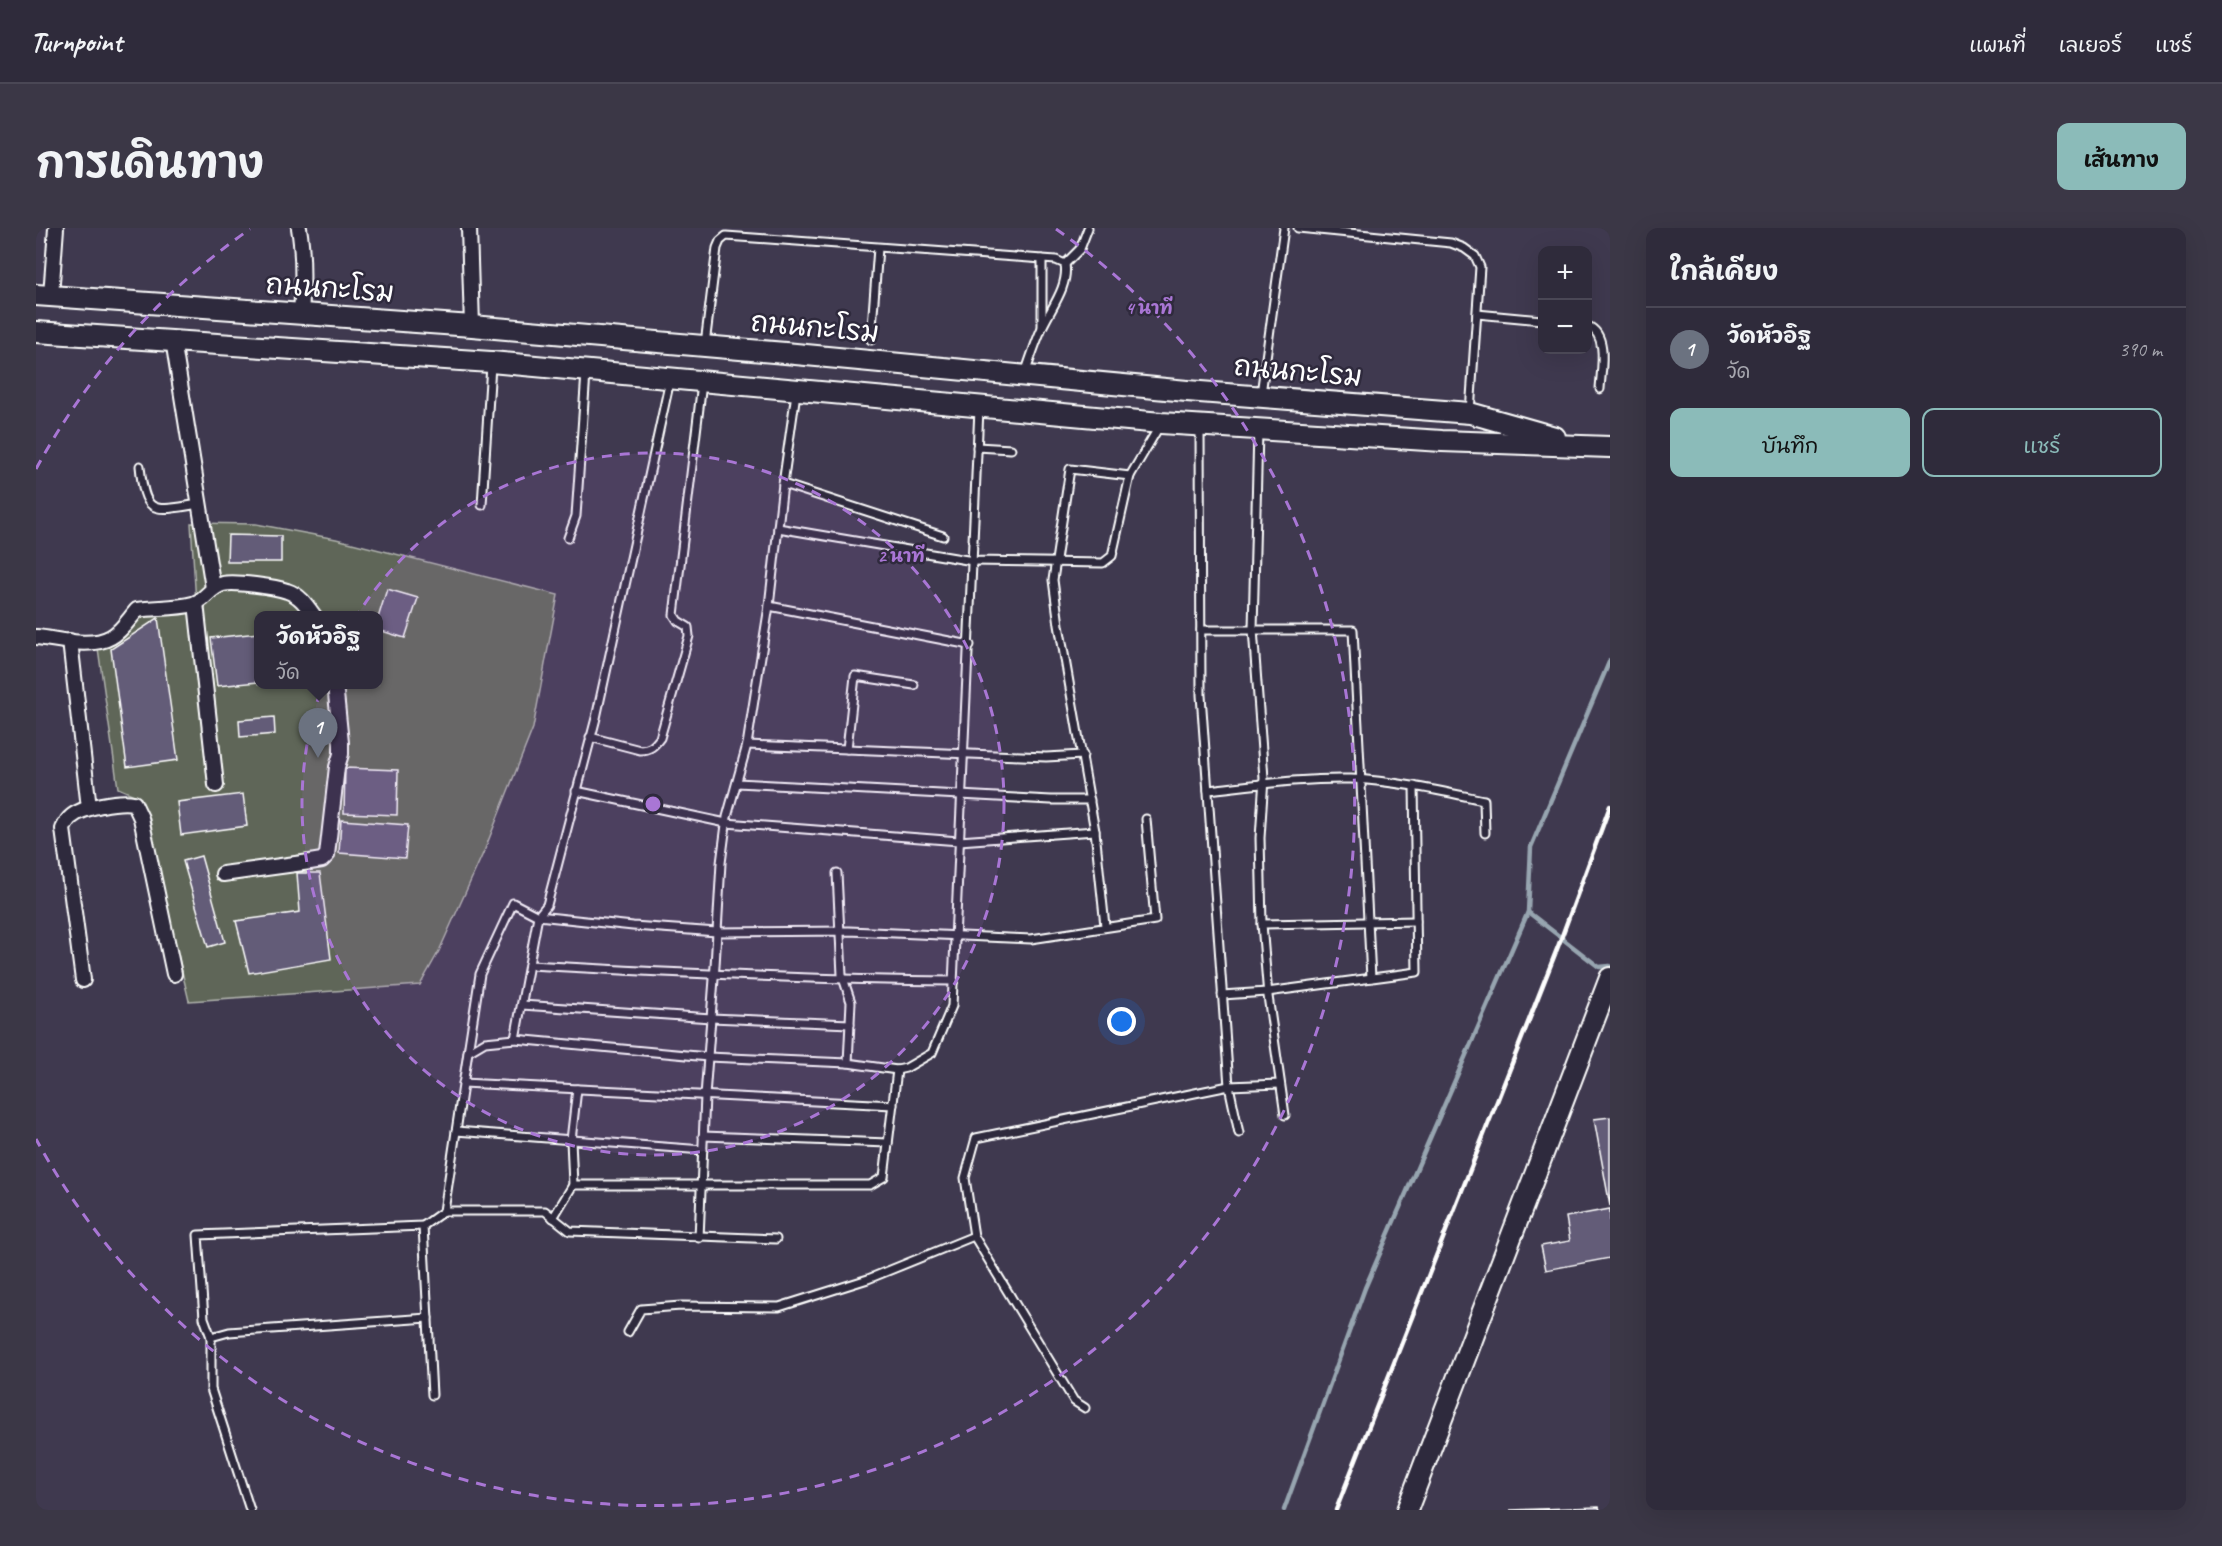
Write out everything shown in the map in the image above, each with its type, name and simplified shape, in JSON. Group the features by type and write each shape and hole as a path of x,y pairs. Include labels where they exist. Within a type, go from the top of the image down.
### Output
{"main road":[{"name":"ถนนกะโรม","path":"43,296 472,326 1261,397 1470,413 1584,445"},
{"name":"ถนนกะโรม","path":"36,332 491,362 1161,423 1442,441 1610,447"},
{"path":"702,380 705,346"},
{"path":"1258,429 1261,397"},
{"path":"1407,1510 1610,978"}],"street":[{"path":"43,296 56,228"},
{"path":"299,228 304,273 301,314"},
{"path":"469,228 472,326"},
{"path":"173,340 213,588"},
{"path":"36,637 81,643 110,638 137,610 196,603 201,601 213,588 224,584 288,591 303,601 311,611"},
{"path":"196,603 216,785"},
{"path":"70,641 89,808"},
{"path":"223,874 322,860 327,855 337,767 341,754 335,689"},
{"path":"83,980 63,830 73,815 89,808 127,802 134,803 137,809 174,974"}],"lane":[{"path":"469,228 475,228"},
{"path":"1065,264 1080,249 1088,228"},
{"path":"1261,397 1284,228"},
{"path":"1298,228 1451,243 1475,256 1480,267 1470,413"},
{"path":"705,346 717,248 726,236 742,232 878,248 1056,260 1065,264"},
{"path":"871,339 878,248"},
{"path":"1042,259 1042,329"},
{"path":"1024,376 1042,329 1063,286 1065,264"},
{"path":"1477,314 1538,320"},
{"path":"1592,328 1602,340 1600,390"},
{"path":"482,506 491,362"},
{"path":"568,538 576,516 586,370"},
{"path":"515,1039 538,916 547,905 599,706 670,377"},
{"path":"590,737 640,750 648,750 660,738 690,631 686,624 678,621 674,615 702,380"},
{"path":"699,1238 705,1096 721,863 726,823 747,745 769,606 797,390"},
{"path":"468,1052 485,1042 515,1039 708,1057 848,1063 897,1070 906,1068 932,1053 952,1006 954,981 979,406"},
{"path":"778,528 973,561 1103,564 1112,556 1130,476 1161,423"},
{"path":"1200,425 1201,695 1228,1086 1239,1133"},
{"path":"1258,429 1253,629 1264,784 1260,838 1262,924 1267,992 1285,1115"},
{"path":"977,447 1011,449"},
{"path":"140,466 143,493 148,502 155,507 166,509 199,504"},
{"path":"1105,926 1095,831 1053,580 1070,469 1130,476"},
{"path":"783,484 943,536"},
{"path":"769,606 970,645"},
{"path":"1201,630 1353,630 1371,978"},
{"path":"847,749 855,676 914,685"},
{"path":"747,745 1046,757 1083,755"},
{"path":"1208,790 1264,784 1360,780 1414,786 1484,800 1485,833"},
{"path":"736,783 1090,800"},
{"path":"1222,994 1267,992 1417,972 1414,786"},
{"path":"576,791 726,823 959,841 1095,831"},
{"path":"444,1211 480,974 513,903 538,916 717,932 839,931 1031,939 1155,920 1146,819"},
{"path":"837,873 844,980 851,1002 848,1063"},
{"path":"1262,924 1416,921"},
{"path":"529,965 844,980 954,981"},
{"path":"522,1005 711,1018 850,1024"},
{"path":"573,1185 870,1185 884,1177 897,1070"},
{"path":"464,1083 893,1105"},
{"path":"1085,1408 1074,1401 974,1236 965,1178 975,1138 1228,1086 1280,1084"},
{"path":"553,1218 573,1185 571,1140 577,1089"},
{"path":"456,1131 703,1150"},
{"path":"703,1136 888,1143"},
{"path":"250,1510 212,1389 211,1337 204,1318 198,1234 423,1226 444,1211 545,1211 570,1231 699,1238 776,1239"},
{"path":"423,1226 432,1395"},
{"path":"628,1332 641,1309 681,1306 779,1307 868,1279 974,1236"},
{"path":"211,1337 229,1332 428,1318"}],"green space":[{"path":"191,523 256,524 336,539 558,595 533,728 485,849 439,951 420,985 189,1001 141,798 118,788 97,641 145,609 196,603"}],"building":[{"path":"228,535 281,536 281,562 227,562"},
{"path":"387,589 418,598 405,638 383,631 383,611 380,611"},
{"path":"158,618 178,760 127,767 111,649"},
{"path":"254,633 254,682 217,686 211,638"},
{"path":"274,717 275,734 240,737 239,720"},
{"path":"345,768 398,770 397,815 344,813"},
{"path":"243,794 247,826 181,835 177,802"},
{"path":"341,820 408,825 405,858 339,853"},
{"path":"201,856 225,942 208,947 183,861"},
{"path":"297,873 320,873 331,959 249,973 236,921 300,912"},
{"path":"1610,1117 1610,1206 1594,1119"},
{"path":"1610,1209 1610,1258 1546,1270 1541,1246 1570,1241 1566,1217"},
{"path":"1599,1507 1600,1510 1510,1510"}],"waterway":[{"path":"1284,1510 1365,1288 1528,912 1531,847 1610,660"},
{"path":"1528,912 1599,967 1610,966"}],"railway":[{"path":"1336,1510 1559,944 1610,806"}],"place":[{"name":"วัดหัวอิฐ","path":"318,758"}]}
